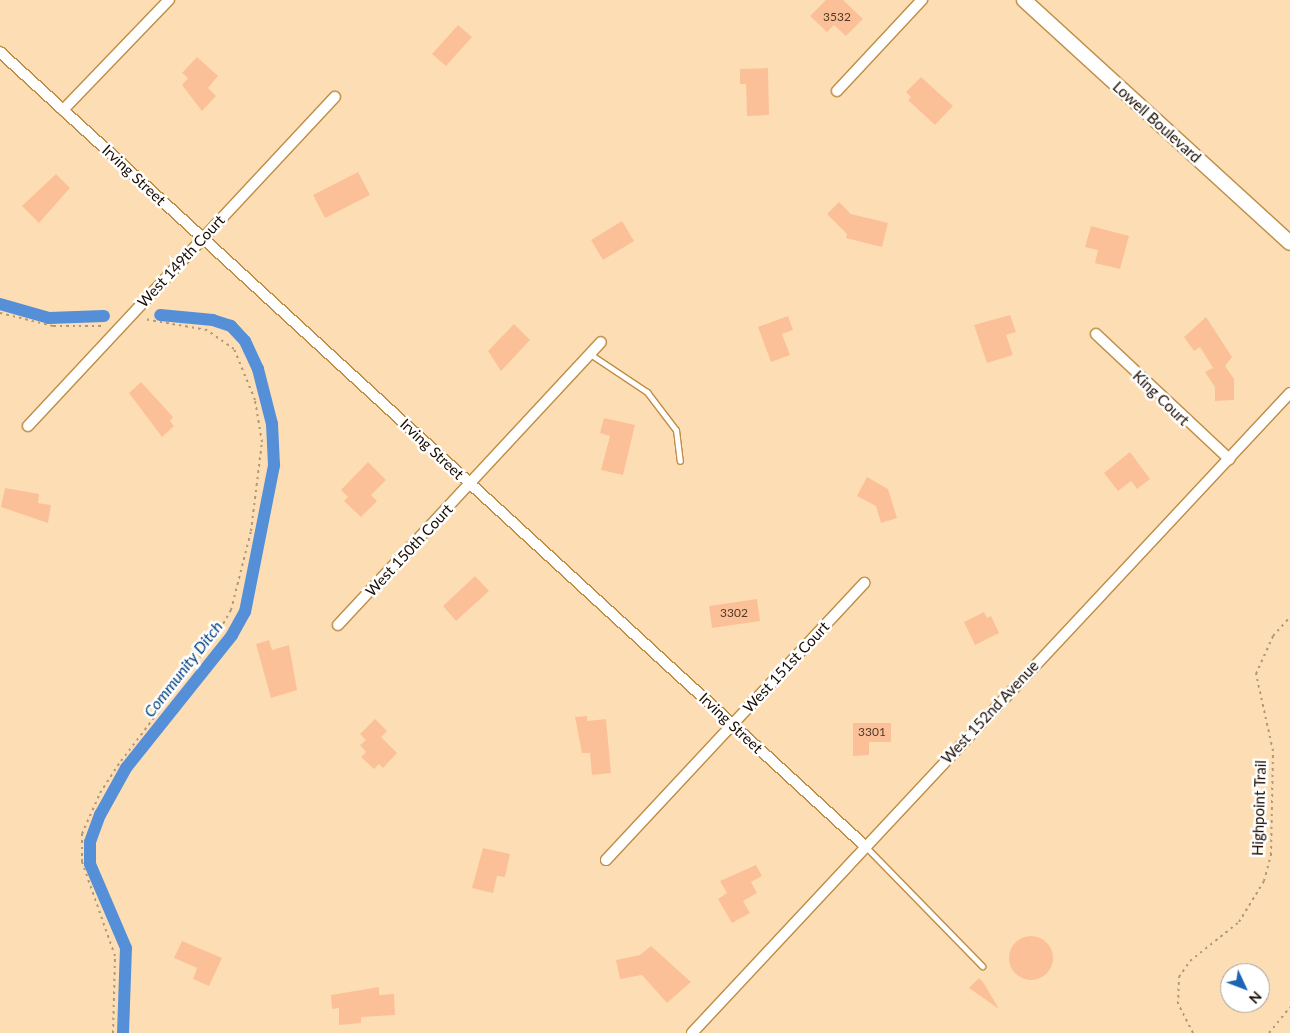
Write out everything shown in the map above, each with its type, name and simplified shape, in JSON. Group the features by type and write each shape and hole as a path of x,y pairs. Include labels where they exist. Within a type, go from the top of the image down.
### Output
{"main road":[{"name":"Lowell Boulevard","path":"1024,0 1290,243"}],"street":[{"path":"63,110 169,0"},
{"path":"837,92 922,0"},
{"name":"Irving Street","path":"0,52 865,846"},
{"name":"West 149th Court","path":"28,426 335,98"},
{"name":"King Court","path":"1096,334 1229,458"},
{"name":"West 150th Court","path":"338,625 601,342"},
{"name":"West 152nd Avenue","path":"692,1033 1290,393"},
{"name":"West 151st Court","path":"606,860 864,584"}],"lane":[{"path":"590,354 627,376 658,406 676,430 680,461"},
{"path":"865,846 982,966"}],"path":[{"path":"0,313 53,326 122,325 146,319 218,334 234,349 247,373 262,442 247,549 232,610 110,777 82,834 82,862 115,956 113,1033"},
{"name":"Highpoint Trail","path":"1192,1033 1178,1004 1179,977 1190,961 1240,922 1264,881 1270,855 1273,751 1256,674 1274,636 1290,617"},
{"path":"1269,1033 1290,1007"}],"building":[{"path":"826,0 843,0 863,19 846,36 834,25 827,32 810,16"},
{"path":"458,25 472,37 446,66 432,54"},
{"path":"197,57 218,76 208,88 216,96 202,111 182,85 188,78 182,73"},
{"path":"768,68 769,115 747,116 746,84 740,84 740,69"},
{"path":"921,77 953,106 935,125 908,100 911,97 906,92"},
{"path":"358,172 370,195 325,218 313,195"},
{"path":"56,174 70,188 39,223 22,206"},
{"path":"839,202 851,214 888,223 882,247 846,238 847,234 827,214"},
{"path":"622,221 634,241 603,260 591,240"},
{"path":"1091,226 1129,236 1120,269 1095,263 1098,250 1085,247"},
{"path":"1010,315 1016,332 1006,335 1013,355 987,363 974,325"},
{"path":"788,316 793,330 782,334 790,355 771,362 758,327"},
{"path":"1206,317 1232,357 1225,366 1234,379 1234,400 1215,401 1215,387 1205,372 1213,368 1200,347 1194,351 1184,337"},
{"path":"514,324 530,340 501,371 488,351"},
{"path":"141,382 173,417 170,421 174,426 162,437 129,393"},
{"path":"604,418 635,425 623,475 601,470 610,436 600,433"},
{"path":"1130,452 1150,479 1137,489 1131,481 1118,491 1104,473"},
{"path":"368,462 386,480 371,495 377,501 361,517 344,501 348,497 341,490"},
{"path":"867,477 888,489 897,518 881,523 876,506 857,496"},
{"path":"5,488 39,494 38,503 51,505 48,523 1,507"},
{"path":"475,576 489,591 456,621 443,606"},
{"path":"757,599 760,621 712,628 709,606"},
{"path":"984,612 987,618 991,616 999,633 975,645 964,622"},
{"path":"269,640 272,650 289,645 297,690 271,698 256,644"},
{"path":"587,716 587,721 606,719 611,773 592,775 590,753 582,753 575,717"},
{"path":"375,719 387,731 381,737 397,753 383,768 379,764 374,769 361,757 366,752 360,745 366,740 360,734"},
{"path":"853,723 891,723 891,742 869,742 869,755 853,756"},
{"path":"483,848 510,854 505,877 497,876 493,893 472,888"},
{"path":"756,865 762,876 751,882 757,893 743,901 750,913 732,923 718,899 727,893 720,881"},
{"path":"1035,936 1047,942 1052,949 1052,967 1047,974 1040,979 1027,980 1019,977 1012,970 1009,954 1012,946 1019,939"},
{"path":"182,941 222,958 209,986 193,979 197,968 174,958"},
{"path":"651,946 691,982 667,1003 642,975 620,979 616,960 640,955"},
{"path":"979,978 983,982 999,1009 969,988"},
{"path":"379,987 379,995 394,994 395,1015 361,1017 361,1023 339,1025 339,1008 332,1009 331,995"}],"waterway":[{"name":"Community Ditch","path":"0,304 49,318 104,316"},
{"name":"Community Ditch","path":"123,1033 126,948 90,864 90,842 100,815 126,768 232,635 245,612 274,465 272,424 258,369 245,341 231,326 213,320 160,315"}]}
